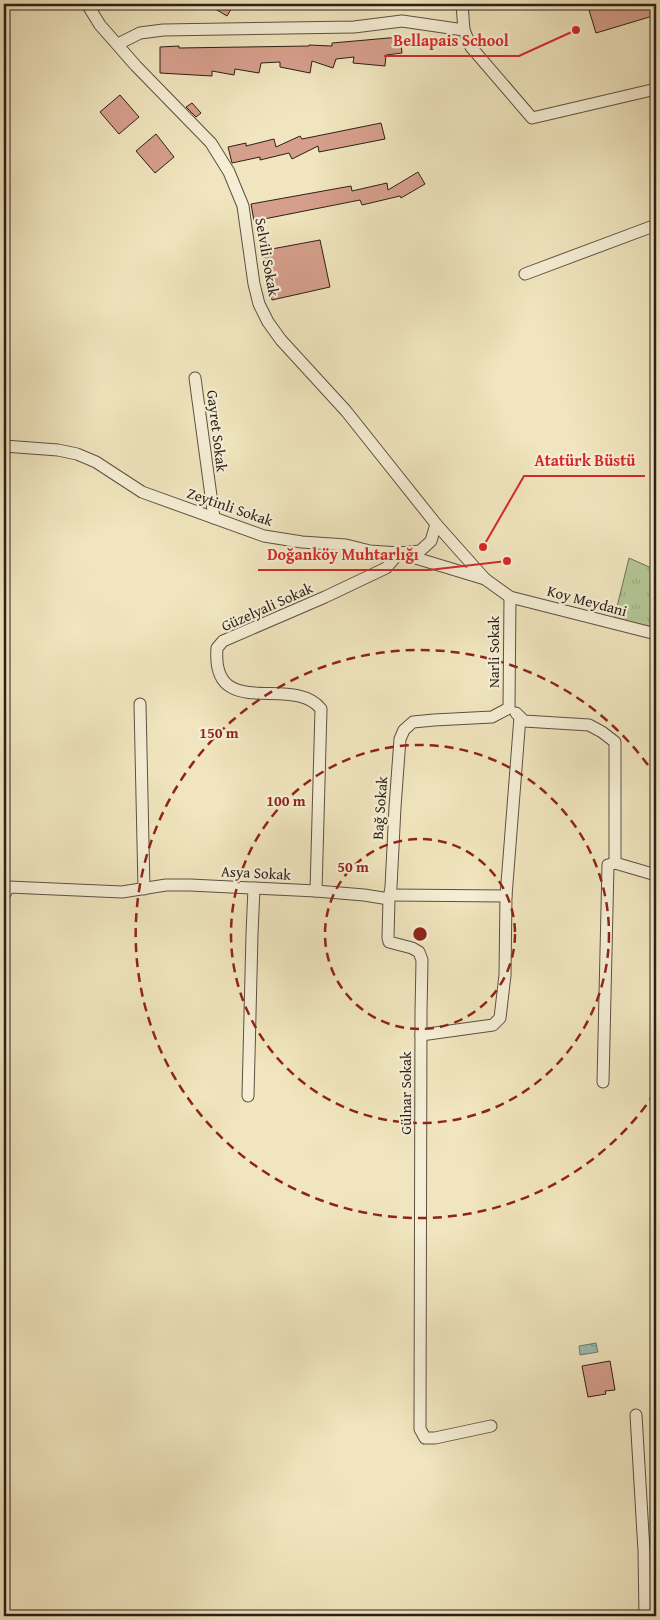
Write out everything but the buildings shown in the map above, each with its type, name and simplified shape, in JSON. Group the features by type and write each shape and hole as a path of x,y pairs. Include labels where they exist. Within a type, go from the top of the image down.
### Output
{"street":[{"name":"Selvili Sokak","path":"87,4 100,25 136,66 211,143 229,172 243,206 254,284 259,304 268,322 281,340 346,410 436,524 485,579"},
{"path":"462,4 464,30 471,47 532,118 656,89"},
{"path":"118,44 140,33 163,30 354,27 402,20 464,30"},
{"path":"525,274 656,225"},
{"name":"Gayret Sokak","path":"195,378 214,518"},
{"name":"Zeytinli Sokak","path":"4,446 58,450 77,454 96,462 142,492 264,536 302,542 346,545 370,551 400,553 485,579 510,597"},
{"path":"400,553 420,551 431,541 436,524"},
{"name":"Güzelyali Sokak","path":"316,891 321,709 316,702 309,699 284,695 254,694 240,691 227,684 217,668 217,648 223,641 325,598 386,568 400,553"},
{"name":"Koy Meydani","path":"510,597 656,634"},
{"name":"Narli Sokak","path":"509,708 510,597"},
{"path":"140,704 144,889"},
{"path":"509,708 524,721 589,725 615,742 615,863"},
{"name":"Bağ Sokak","path":"421,1035 422,960 419,952 390,942 388,938 400,739 404,730 413,722 492,717 509,708"},
{"name":"Gülnar Sokak","path":"491,1426 434,1438 425,1438 420,1429 421,1035 494,1025 500,1018 505,975 506,896 520,717"},
{"path":"603,1082 608,865 615,863 656,875"},
{"name":"Asya Sokak","path":"4,895 9,887 122,892 166,885 190,885 316,891 389,897 506,896"},
{"path":"248,1096 254,888"},
{"path":"636,1415 644,1551 645,1616"}],"green space":[{"path":"629,558 656,570 656,631 614,619"}],"water":[{"path":"596,1343 598,1352 580,1355 579,1346"}],"place":[{"name":"Bellapais School","path":"576,30"},
{"name":"Atatürk Büstü","path":"483,547"},
{"name":"Doğanköy Muhtarlığı","path":"507,561"}]}
